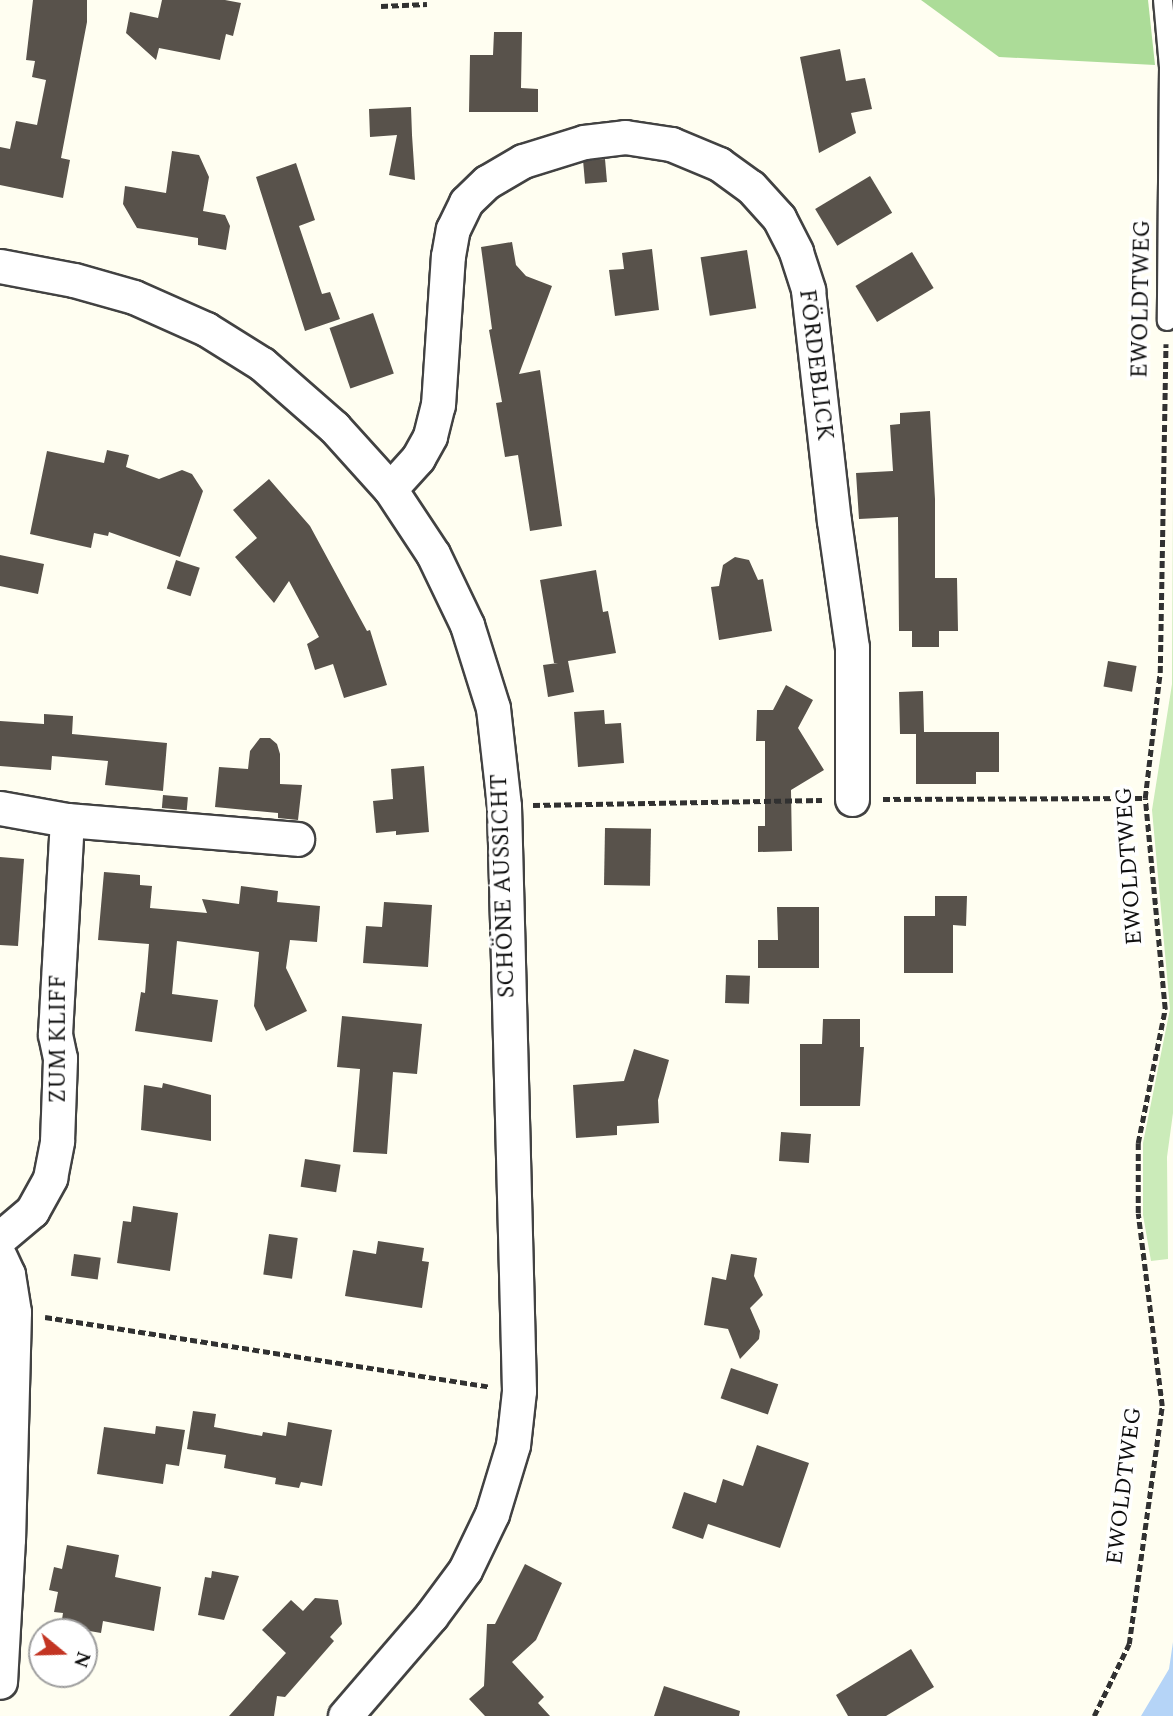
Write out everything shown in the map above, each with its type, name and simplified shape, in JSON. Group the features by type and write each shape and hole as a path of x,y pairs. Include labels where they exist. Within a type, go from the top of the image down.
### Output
{"street":[{"name":"FÖRDEBLICK","path":"390,489 418,458 430,436 438,405 448,256 453,229 466,202 487,182 523,162 584,142 625,137 671,144 719,164 751,187 779,218 796,252 808,290 834,521 852,647 852,799"},
{"name":"SCHÖNE AUSSICHT","path":"0,266 74,280 135,298 206,329 262,364 334,427 390,489 433,554 467,625 493,708 504,806 519,1391 513,1445 502,1489 465,1570 431,1616 345,1716"},
{"path":"0,808 67,820 297,839"},
{"name":"ZUM KLIFF","path":"0,1238 32,1210 50,1178 57,1141 60,1058 55,1034 67,820"},
{"path":"0,1257 8,1274 13,1312 0,1682"}],"lane":[{"name":"EWOLDTWEG","path":"1163,0 1169,67 1167,321"}],"path":[{"path":"382,6 427,4"},
{"name":"EWOLDTWEG","path":"1094,1716 1129,1644 1162,1406 1138,1213 1138,1143 1166,1009 1145,798 1160,673 1167,321"},
{"path":"550,805 852,799 1145,798"},
{"path":"13,1312 519,1391"}],"green space":[{"path":"921,0 1148,0 1155,65 999,57"},
{"path":"1173,493 1173,1113 1167,1157 1168,1259 1151,1261 1143,1215 1143,1143 1170,1009 1152,810 1172,684"}],"water":[{"path":"1173,1642 1173,1716 1141,1716 1169,1669"}],"building":[{"path":"33,0 87,0 87,22 61,158 70,160 63,198 0,185 0,147 10,149 16,121 37,125 46,80 32,77 35,61 26,60"},
{"path":"162,0 225,0 241,3 233,36 226,34 220,60 159,48 156,60 126,33 130,12 158,18"},
{"path":"494,32 522,32 521,88 538,89 538,112 469,112 470,55 493,55"},
{"path":"840,49 846,81 865,78 872,109 851,113 856,133 819,153 800,57"},
{"path":"411,107 415,180 389,175 397,135 370,137 369,109"},
{"path":"172,151 199,155 209,177 203,211 225,215 230,226 226,250 198,245 198,238 137,228 123,204 125,186 166,193"},
{"path":"605,159 607,182 585,184 583,161"},
{"path":"296,163 315,220 299,226 322,294 330,292 340,319 305,331 256,177"},
{"path":"870,176 892,213 837,246 815,209"},
{"path":"512,242 516,265 526,276 552,286 519,374 540,370 562,526 530,531 518,455 505,457 496,403 502,402 489,330 492,329 481,247"},
{"path":"652,249 659,310 615,316 609,270 624,269 622,253"},
{"path":"747,250 756,308 710,316 701,257"},
{"path":"912,252 934,288 877,322 855,286"},
{"path":"373,313 394,374 350,388 330,328"},
{"path":"930,411 935,499 935,578 957,578 958,631 939,631 939,647 912,647 912,631 899,631 898,517 859,519 856,473 893,471 890,425 900,424 900,413"},
{"path":"107,450 129,455 126,467 159,479 182,470 192,474 203,491 180,557 109,532 108,536 94,533 91,548 30,534 47,451 104,463"},
{"path":"269,479 310,526 367,631 370,630 387,685 344,698 333,664 315,670 307,644 319,637 289,581 274,603 235,557 257,538 233,510"},
{"path":"0,555 44,564 38,594 0,586"},
{"path":"735,557 749,560 758,580 763,579 772,631 719,640 711,587 719,586 723,565"},
{"path":"176,560 200,568 191,596 167,589"},
{"path":"596,570 603,612 608,611 616,653 568,661 574,692 548,697 543,665 558,663 554,663 540,580"},
{"path":"1108,661 1137,666 1132,692 1103,687"},
{"path":"786,685 813,700 798,728 824,770 791,790 792,851 758,852 758,826 765,826 765,741 756,741 757,710 773,710"},
{"path":"923,691 924,732 999,732 999,772 976,772 976,784 916,784 916,734 900,734 899,692"},
{"path":"604,710 605,724 621,723 624,763 578,767 574,712"},
{"path":"44,714 73,716 72,734 167,743 163,791 105,785 108,761 52,756 51,770 0,766 0,721 44,724"},
{"path":"260,738 270,738 277,744 280,754 280,784 302,785 298,820 278,818 278,813 215,807 219,767 248,769 250,751"},
{"path":"424,766 429,832 396,835 396,831 376,833 373,801 393,799 391,769"},
{"path":"163,795 188,797 187,810 162,808"},
{"path":"605,828 651,829 650,886 604,885"},
{"path":"0,857 24,859 18,946 0,945"},
{"path":"104,872 140,875 140,885 152,886 150,908 207,913 202,899 239,904 241,886 278,891 277,902 320,906 317,942 290,940 286,968 307,1011 266,1031 254,1006 259,952 177,941 172,994 218,1000 212,1042 135,1031 141,992 145,993 149,944 98,940"},
{"path":"935,896 967,896 966,926 953,925 953,973 904,973 904,916 935,916"},
{"path":"384,902 432,905 428,967 363,963 366,926 382,927"},
{"path":"777,907 819,907 819,968 758,968 758,940 778,940"},
{"path":"726,975 750,976 749,1004 725,1003"},
{"path":"342,1016 422,1024 417,1074 393,1072 387,1154 353,1152 360,1069 337,1067"},
{"path":"823,1019 860,1019 860,1047 864,1047 860,1106 800,1106 800,1044 822,1044"},
{"path":"634,1049 669,1060 658,1100 659,1123 617,1126 617,1135 576,1138 573,1085 624,1081"},
{"path":"163,1083 211,1095 211,1141 141,1130 144,1085 162,1088"},
{"path":"781,1132 811,1134 809,1163 779,1161"},
{"path":"305,1159 341,1165 336,1192 301,1187"},
{"path":"133,1206 178,1213 170,1271 117,1263 123,1221 131,1222"},
{"path":"269,1234 298,1238 292,1279 263,1275"},
{"path":"378,1241 424,1248 422,1261 429,1262 422,1308 345,1296 353,1250 376,1254"},
{"path":"74,1254 101,1258 98,1280 71,1276"},
{"path":"731,1254 757,1258 754,1276 763,1295 750,1308 760,1331 759,1339 740,1359 728,1329 704,1325 712,1277 726,1280"},
{"path":"731,1368 778,1384 768,1415 721,1398"},
{"path":"193,1411 216,1414 214,1427 262,1436 263,1432 286,1436 288,1422 332,1430 322,1486 301,1482 299,1488 275,1484 276,1478 224,1468 226,1455 187,1449"},
{"path":"156,1426 185,1430 179,1466 166,1464 163,1484 97,1474 104,1427 155,1434"},
{"path":"757,1445 809,1463 780,1548 708,1524 703,1539 672,1528 684,1492 716,1503 723,1479 743,1486"},
{"path":"67,1545 119,1555 115,1577 161,1587 154,1631 103,1621 101,1633 98,1632 98,1618 62,1618 63,1613 54,1612 58,1592 49,1590 54,1567 62,1569"},
{"path":"525,1564 562,1583 536,1640 512,1662 544,1697 538,1703 550,1716 485,1716 469,1699 484,1686 487,1624 495,1624"},
{"path":"212,1571 239,1576 224,1620 198,1615 205,1577 211,1578"},
{"path":"315,1598 338,1600 342,1624 330,1637 334,1641 285,1697 277,1696 274,1716 229,1716 286,1653 262,1630 291,1600 303,1611"},
{"path":"911,1649 934,1687 886,1716 848,1716 836,1695"},
{"path":"664,1686 740,1711 739,1716 654,1716"}]}
